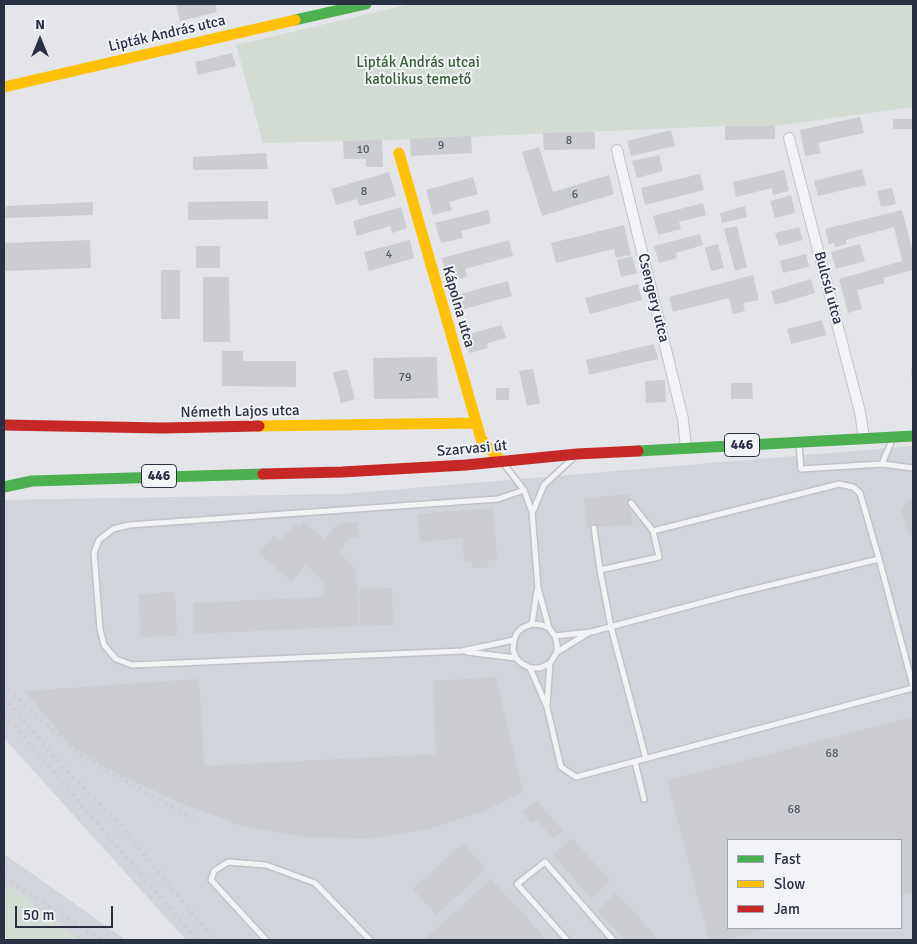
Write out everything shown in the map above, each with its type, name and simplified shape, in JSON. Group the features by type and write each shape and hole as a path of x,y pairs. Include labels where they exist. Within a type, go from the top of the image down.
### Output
{"street":[{"name":"Lipták András utca","path":"4,87 366,4"},
{"name":"Bulcsú utca","path":"788,138 860,412 864,438"},
{"name":"Csengery utca","path":"617,150 683,419 686,448"},
{"name":"Kápolna utca","path":"399,153 481,439 502,462"},
{"name":"Németh Lajos utca","path":"4,425 162,428 476,423"},
{"name":"Szarvasi út","path":"4,487 32,481 342,472 466,465 577,454 913,436"},
{"name":"Szarvasi út","path":"4,477 32,481"}],"lane":[{"path":"882,464 894,437"},
{"path":"798,442 801,469 882,464 913,468"},
{"path":"532,512 544,485 577,454"},
{"path":"502,462 524,490 532,512 538,588 548,628"},
{"path":"530,668 547,707 561,767 576,776 635,762 913,687 860,493 853,486 839,484 653,531"},
{"path":"514,640 462,651 132,665 116,659 104,645 100,629 94,553 99,540 113,529 129,525 498,499 524,490"},
{"path":"600,570 658,557 653,531 631,503"},
{"path":"594,528 611,627 646,759"},
{"path":"555,636 591,632 738,592 879,559"},
{"path":"532,624 538,588"},
{"path":"547,707 550,663 557,652 558,644 555,636 548,628 542,625 532,624 522,628 514,640 513,650 516,658 530,668 540,668 550,663"},
{"path":"557,652 591,632"},
{"path":"462,651 516,658"},
{"path":"635,762 644,798"},
{"path":"266,940 211,880 214,871 228,862 266,865 315,883 370,940"},
{"path":"567,940 517,884 545,862 613,940"}],"shaded area":[{"path":"913,446 913,940 186,940 4,738 4,500 342,494"},
{"path":"4,854 126,940 78,940 22,895 4,885"}],"green space":[{"name":"Lipták András utcai katolikus temető","path":"410,4 913,4 913,107 775,126 725,126 392,140 263,143 236,45"},
{"path":"4,885 22,895 78,940 10,940 4,937"}],"building":[{"path":"176,4 215,4 217,12 180,21"},
{"path":"232,53 236,66 198,75 195,62"},
{"path":"384,73 385,85 365,87 364,76"},
{"path":"860,117 864,133 818,143 821,153 805,156 800,130"},
{"path":"893,119 913,119 913,129 893,129"},
{"path":"725,126 775,126 775,139 725,140"},
{"path":"671,130 675,146 631,156 627,141"},
{"path":"595,132 595,149 544,150 543,133"},
{"path":"471,136 472,153 411,156 410,139"},
{"path":"382,140 383,167 366,167 366,159 344,159 343,141"},
{"path":"539,147 553,192 609,175 614,194 542,216 522,152"},
{"path":"266,153 268,169 193,170 193,157"},
{"path":"659,155 663,171 637,178 632,161"},
{"path":"862,169 866,185 818,196 814,181"},
{"path":"784,170 789,191 773,195 772,188 736,197 733,182"},
{"path":"389,172 396,196 360,206 357,199 336,205 331,189"},
{"path":"700,174 704,190 645,205 641,188"},
{"path":"473,177 478,194 449,202 452,210 433,215 426,190"},
{"path":"892,188 896,204 881,207 877,191"},
{"path":"791,195 795,213 775,218 770,201"},
{"path":"268,201 268,219 188,220 188,202"},
{"path":"93,202 93,215 5,218 6,206"},
{"path":"703,203 706,215 679,222 681,229 658,235 653,216"},
{"path":"745,206 747,217 722,223 720,213"},
{"path":"401,207 407,228 392,233 390,226 357,236 353,221"},
{"path":"488,210 491,223 461,231 463,238 441,243 435,223"},
{"path":"902,210 913,248 913,270 883,278 885,283 857,290 862,309 848,313 839,279 902,261 894,227 846,240 847,244 835,247 834,243 829,245 825,229"},
{"path":"624,225 631,255 616,258 614,249 556,263 551,243"},
{"path":"737,226 747,267 735,271 724,229"},
{"path":"799,227 803,240 779,246 775,233"},
{"path":"700,234 703,245 676,253 677,258 659,263 654,246"},
{"path":"90,240 91,268 4,271 4,243"},
{"path":"410,240 414,258 369,271 364,252"},
{"path":"509,240 513,256 465,269 467,277 448,282 442,258"},
{"path":"718,244 724,268 711,271 705,248"},
{"path":"860,244 865,261 836,269 831,252"},
{"path":"196,246 220,246 220,268 196,268"},
{"path":"806,254 809,267 783,273 780,261"},
{"path":"632,256 637,273 621,277 617,260"},
{"path":"161,270 180,270 180,319 161,319"},
{"path":"753,275 759,300 743,303 745,311 733,314 729,298 673,312 669,297"},
{"path":"203,277 229,277 230,342 203,342"},
{"path":"811,279 815,293 775,305 771,291"},
{"path":"508,281 512,296 457,311 453,296"},
{"path":"638,284 642,300 590,314 585,298"},
{"path":"822,320 826,335 791,344 787,329"},
{"path":"502,325 506,338 487,343 488,348 470,353 465,335"},
{"path":"654,344 658,359 589,375 586,360"},
{"path":"222,351 243,351 243,361 296,361 296,387 222,386"},
{"path":"437,357 438,398 374,399 373,358"},
{"path":"913,368 913,381 912,381 911,369"},
{"path":"347,369 355,399 341,403 333,373"},
{"path":"533,369 540,403 527,406 519,371"},
{"path":"665,380 666,402 646,403 645,381"},
{"path":"731,383 752,383 753,399 731,399"},
{"path":"496,388 509,388 509,400 496,400"},
{"path":"630,494 632,525 587,528 584,498"},
{"path":"913,499 913,537 909,535 901,509 908,500"},
{"path":"493,508 497,560 487,561 488,567 472,568 471,562 464,562 463,538 420,542 418,514"},
{"path":"304,522 324,540 339,523 357,522 359,538 350,538 338,552 352,565 356,572 359,626 194,634 193,603 325,597 324,581 306,565 291,581 259,553 274,536 280,541 295,524 300,527"},
{"path":"392,588 393,625 360,626 359,589"},
{"path":"175,592 177,636 140,637 139,594"},
{"path":"496,677 523,792 484,811 429,829 367,839 305,837 242,826 183,804 116,773 73,747 24,691 199,679 204,766 436,754 433,681"},
{"path":"913,717 913,892 902,895 902,839 727,839 727,929 766,929 724,940 709,940 667,780"},
{"path":"537,801 563,831 553,839 537,820 531,823 522,812"},
{"path":"572,838 610,881 591,898 553,855"},
{"path":"463,843 486,869 436,915 413,889"},
{"path":"491,879 547,940 425,939"},
{"path":"616,893 659,940 625,940 597,910"}],"railway":[{"path":"8,689 77,752 192,818"},
{"path":"4,697 65,769 123,828 214,940"},
{"path":"4,714 197,940"},
{"path":"4,878 102,940"}],"traffic: fast":[{"path":"295,20 366,4"},
{"path":"638,451 913,436"},
{"path":"4,487 32,481 263,474"}],"traffic: slow":[{"path":"4,87 295,20"},
{"path":"399,153 481,439 502,462"},
{"path":"259,426 476,423"}],"traffic: jam":[{"path":"4,425 162,428 259,426"},
{"path":"263,474 342,472 466,465 577,454 638,451"}]}
